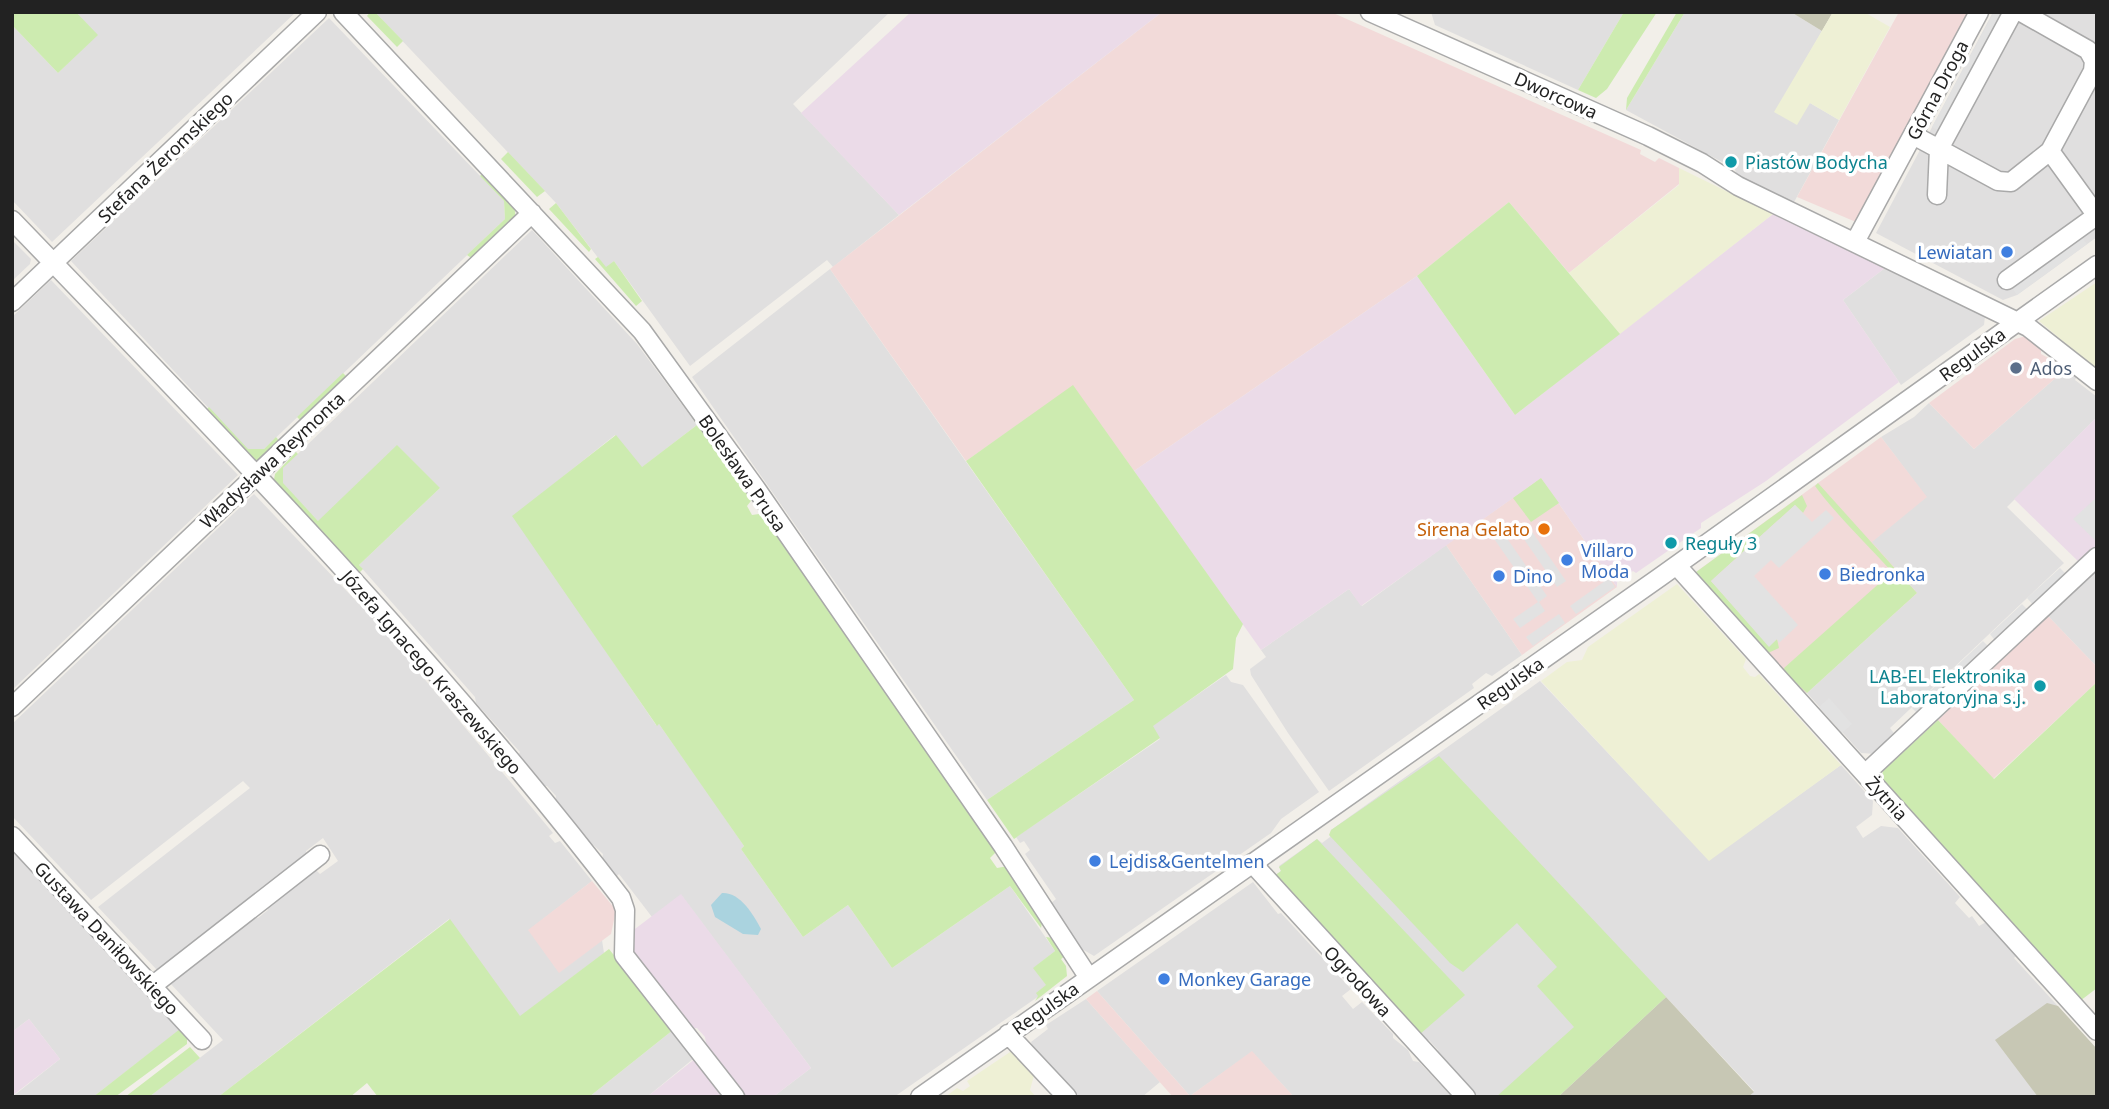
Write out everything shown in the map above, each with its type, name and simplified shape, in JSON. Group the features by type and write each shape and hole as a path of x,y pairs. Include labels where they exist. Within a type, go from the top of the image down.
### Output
{"street":[{"name":"Stefana Żeromskiego","path":"12,302 317,12"},
{"name":"Bolesława Prusa","path":"343,12 625,311 653,347 1003,846 1089,978"},
{"name":"Dworcowa","path":"1370,12 1648,136 1702,163 1738,186 2017,322 2097,381"},
{"name":"Górna Droga","path":"1855,242 1979,12"},
{"path":"1937,195 1939,149 2013,12"},
{"path":"1913,135 2005,183 2014,180 2050,151 2093,71 2094,61 2084,48 2021,12"},
{"path":"2007,280 2096,216 2050,151"},
{"name":"Władysława Reymonta","path":"12,707 532,213"},
{"name":"Józefa Ignacego Kraszewskiego","path":"12,220 256,475 430,663 618,894 624,905 624,955 735,1097"},
{"name":"Regulska","path":"920,1097 1676,566 2097,265"},
{"path":"1865,774 2097,557"},
{"name":"Żytnia","path":"1676,566 2097,1031"},
{"name":"Gustawa Daniłowskiego","path":"12,836 202,1041"},
{"path":"152,986 320,855"},
{"name":"Ogrodowa","path":"1252,863 1466,1097"},
{"path":"1008,1034 1067,1097"}],"shaded area":[{"path":"76,12 296,12 52,242 12,200 12,25 58,73 97,35"},
{"path":"375,12 890,12 793,104 899,215 833,267 827,260 690,366 614,261 606,268 556,203"},
{"path":"911,12 1162,12 899,215 801,113"},
{"path":"1162,12 1331,12 1641,150 1640,154 1655,162 1659,158 1679,168 1679,184 1569,273 1509,202 1417,276 1134,471 1073,386 966,461 830,269"},
{"path":"1431,12 1624,12 1578,90 1435,25"},
{"path":"1685,12 1791,12 1822,31 1775,112 1810,103 1839,120 1793,204 1737,177 1735,169 1626,110"},
{"path":"1791,12 1833,12 1822,31"},
{"path":"1833,12 1864,12 1890,27 1839,120 1810,103 1797,125 1774,112"},
{"path":"1899,12 1969,12 1856,222 1797,197"},
{"path":"1993,12 2097,12 2097,237 2017,295 2003,300 1876,233"},
{"path":"1994,12 2013,12 1946,134 1932,127"},
{"path":"329,18 504,201 505,219 264,449 247,449 71,261"},
{"path":"1679,168 1773,214 1620,334 1569,273 1679,185"},
{"path":"1773,214 1885,268 1843,300 1899,382 1766,481 1701,523 1701,528 1636,573 1633,571 1617,582 1617,587 1541,478 1361,606 1349,589 1261,650 1134,471 1417,276 1515,415"},
{"path":"532,230 637,344 697,425 641,468 615,435 514,516 656,725 659,724 714,802 744,846 741,849 803,937 848,905 892,968 1010,886 1055,951 1034,968 1047,986 1039,996 894,1097 773,1097 811,1068 681,895 652,917 619,874 616,877 602,860 603,854 555,802 556,796 518,755 520,752 476,703 475,697 359,565 440,488 318,521 283,484 283,468"},
{"path":"2080,235 2087,244 2017,295 2010,285"},
{"path":"12,240 31,259 30,264 12,281"},
{"path":"1885,268 1985,316 1984,325 1901,385 1843,300"},
{"path":"830,269 1134,700 987,800 692,377"},
{"path":"51,280 238,475 12,690 12,317"},
{"path":"2097,282 2097,370 2039,321"},
{"path":"2026,336 2041,348 2041,354 2067,368 1974,449 1929,403 2015,339"},
{"path":"2067,368 2077,376 2075,380 2097,397 2097,417 2007,507 2064,563 1890,728 1896,736 1876,754 1861,753 1807,693 1917,593 1871,542 1926,497 1881,437 1914,417 1929,403 1974,449"},
{"path":"2097,417 2097,547 2080,563 2014,499"},
{"path":"1881,437 1927,497 1872,542 1917,593 1804,695 1692,575"},
{"path":"1541,478 1617,587 1522,655 1446,545"},
{"path":"254,494 381,627 553,833 549,836 555,843 560,841 592,881 529,930 559,972 602,940 604,953 520,1017 449,919 218,1097 149,1097 223,1040 169,982 253,916 258,918 268,910 266,906 314,868 320,874 338,861 323,838 306,851 306,859 203,935 163,970 156,969 98,907 250,788 243,781 91,900 12,816 12,724"},
{"path":"2097,497 2097,542 2073,519"},
{"path":"1795,505 1812,522 1826,510 1834,518 1779,568 1771,560 1754,576 1798,625 1779,643 1777,639 1769,647 1711,581"},
{"path":"1526,523 1566,581 1557,587 1517,529"},
{"path":"1497,524 1547,596 1539,602 1545,611 1520,628 1513,619 1538,602 1488,530"},
{"path":"1446,545 1522,655 1492,676 1486,673 1472,684 1474,688 1329,791 1288,733 1251,675 1250,669 1266,657 1261,650 1349,589 1362,606"},
{"path":"2060,568 2067,575 2034,606 2027,598"},
{"path":"2097,571 2097,667 2048,616"},
{"path":"1609,578 1615,587 1576,614 1570,606"},
{"path":"1677,584 1746,659 1743,667 1750,676 1759,674 1841,765 1709,861 1541,681 1567,662 1582,660 1588,647"},
{"path":"2022,604 2029,611 1996,642 1990,634"},
{"path":"1559,614 1565,623 1533,646 1526,637"},
{"path":"2048,616 2097,667 2097,682 1993,779 1938,720"},
{"path":"1983,641 1990,648 1958,678 1951,671"},
{"path":"1226,675 1231,682 1243,685 1319,792 1281,819 1271,833 1094,956 1082,949 1050,904 1056,899 1025,854 1030,850 1024,841 1020,843 1016,837 1160,739 1152,726"},
{"path":"1946,676 1953,683 1919,715 1912,708"},
{"path":"1540,681 1709,860 1841,765 1873,801 1872,815 1856,827 1863,838 1881,826 1898,828 1960,897 1955,903 1969,918 1972,916 1979,926 1988,921 2018,954 2014,958 2097,1049 2097,1097 1748,1097 1754,1091 1666,997 1558,1097 1476,1097 1437,1055 1438,1050 1429,1040 1425,1041 1274,876 1281,871 1279,866 1317,839 1322,843 1330,837 1331,830"},
{"path":"1829,698 1852,724 1842,733 1819,707"},
{"path":"12,850 181,1029 93,1097 12,1097 60,1059 29,1019 12,1032"},
{"path":"592,881 616,910 611,934 559,973 528,930"},
{"path":"1253,882 1278,914 1281,913 1351,989 1342,996 1353,1009 1362,1002 1393,1034 1393,1038 1408,1050 1413,1061 1419,1062 1452,1097 1294,1097 1252,1052 1190,1096 1097,991"},
{"path":"681,894 811,1068 773,1097 744,1097 707,1050 705,1037 697,1028 690,1029 631,955 631,932"},
{"path":"1097,991 1190,1096 1252,1051 1294,1097 1173,1097 1086,999"},
{"path":"1666,997 1754,1092 1748,1097 1558,1097"},
{"path":"1086,999 1160,1082 1142,1097 1074,1097 1037,1057 1031,1042 1048,1029 1046,1025"},
{"path":"2047,1003 2058,1006 2097,1049 2097,1097 2038,1097 1995,1040"},
{"path":"29,1019 60,1059 12,1096 12,1032"},
{"path":"673,1030 693,1059 647,1097 589,1097"},
{"path":"1013,1050 1035,1072 1030,1090 1036,1097 945,1097 957,1088 963,1091 970,1086 967,1081"},
{"path":"696,1058 706,1075 726,1097 647,1097"}],"green space":[{"path":"12,12 76,12 98,35 58,73 12,25"},
{"path":"370,12 375,12 403,41 397,47 367,16"},
{"path":"1624,12 1657,12 1607,89 1596,98 1578,90"},
{"path":"1677,12 1685,12 1626,110 1627,98"},
{"path":"508,152 545,191 537,197 501,159"},
{"path":"483,173 510,199 515,219 474,260 467,255 505,219 504,201 480,176"},
{"path":"1509,202 1620,334 1515,415 1417,276"},
{"path":"556,203 591,249 589,252 549,209"},
{"path":"598,257 606,267 614,261 642,301 636,306 595,259"},
{"path":"343,373 348,378 301,421 297,417"},
{"path":"1073,385 1243,624 1236,638 1233,669 1153,726 1160,738 1014,839 987,800 1134,700 966,461"},
{"path":"686,404 754,497 747,506 752,515 765,513 998,850 990,858 997,868 1008,866 1042,923 1041,928 1010,886 892,968 848,905 803,937 741,849 744,846 659,724 657,726 512,516 616,435 642,467 697,425 684,405"},
{"path":"209,407 248,449 264,449 276,437 281,443 259,461 252,460 204,412"},
{"path":"397,445 440,488 359,565 363,569 358,574 273,485 275,474 296,452 298,454 283,468 283,483 318,521"},
{"path":"1541,478 1559,503 1531,522 1513,498"},
{"path":"1818,483 1917,593 1807,693 1785,673 1784,668 1892,572 1843,520 1815,486"},
{"path":"1802,495 1807,506 1803,513 1795,505 1711,581 1769,646 1777,639 1779,648 1768,653 1692,575"},
{"path":"2097,682 2097,988 2080,1001 1881,781 1883,771 1938,720 1994,779"},
{"path":"1439,756 1666,997 1558,1097 1496,1097 1574,1027 1537,986 1557,967 1517,923 1463,972 1450,963 1329,835 1331,830"},
{"path":"1317,839 1465,995 1419,1035 1274,876 1281,871 1279,867"},
{"path":"450,919 520,1016 609,949 673,1030 589,1097 378,1097 367,1083 350,1097 218,1097"},
{"path":"1046,937 1053,938 1065,956 1061,959 1066,966 1067,976 1035,1001 1038,996 1036,993 1046,985 1033,968 1055,951"},
{"path":"180,1029 187,1036 187,1044 115,1097 93,1097"},
{"path":"190,1047 200,1058 149,1097 125,1097"}],"water":[{"path":"722,893 735,896 745,905 761,929 758,935 743,934 715,917 711,905"}],"place":[{"name":"Piastów Bodycha","path":"1731,162"},
{"name":"Lewiatan","path":"2007,252"},
{"name":"Ados","path":"2016,368"},
{"name":"Sirena Gelato","path":"1544,529"},
{"name":"Reguły 3","path":"1671,543"},
{"name":"Villaro Moda","path":"1567,560"},
{"name":"Biedronka","path":"1825,574"},
{"name":"Dino","path":"1499,576"},
{"name":"LAB-EL Elektronika Laboratoryjna s.j.","path":"2040,686"},
{"name":"Lejdis&Gentelmen","path":"1095,861"},
{"name":"Monkey Garage","path":"1164,979"}]}
